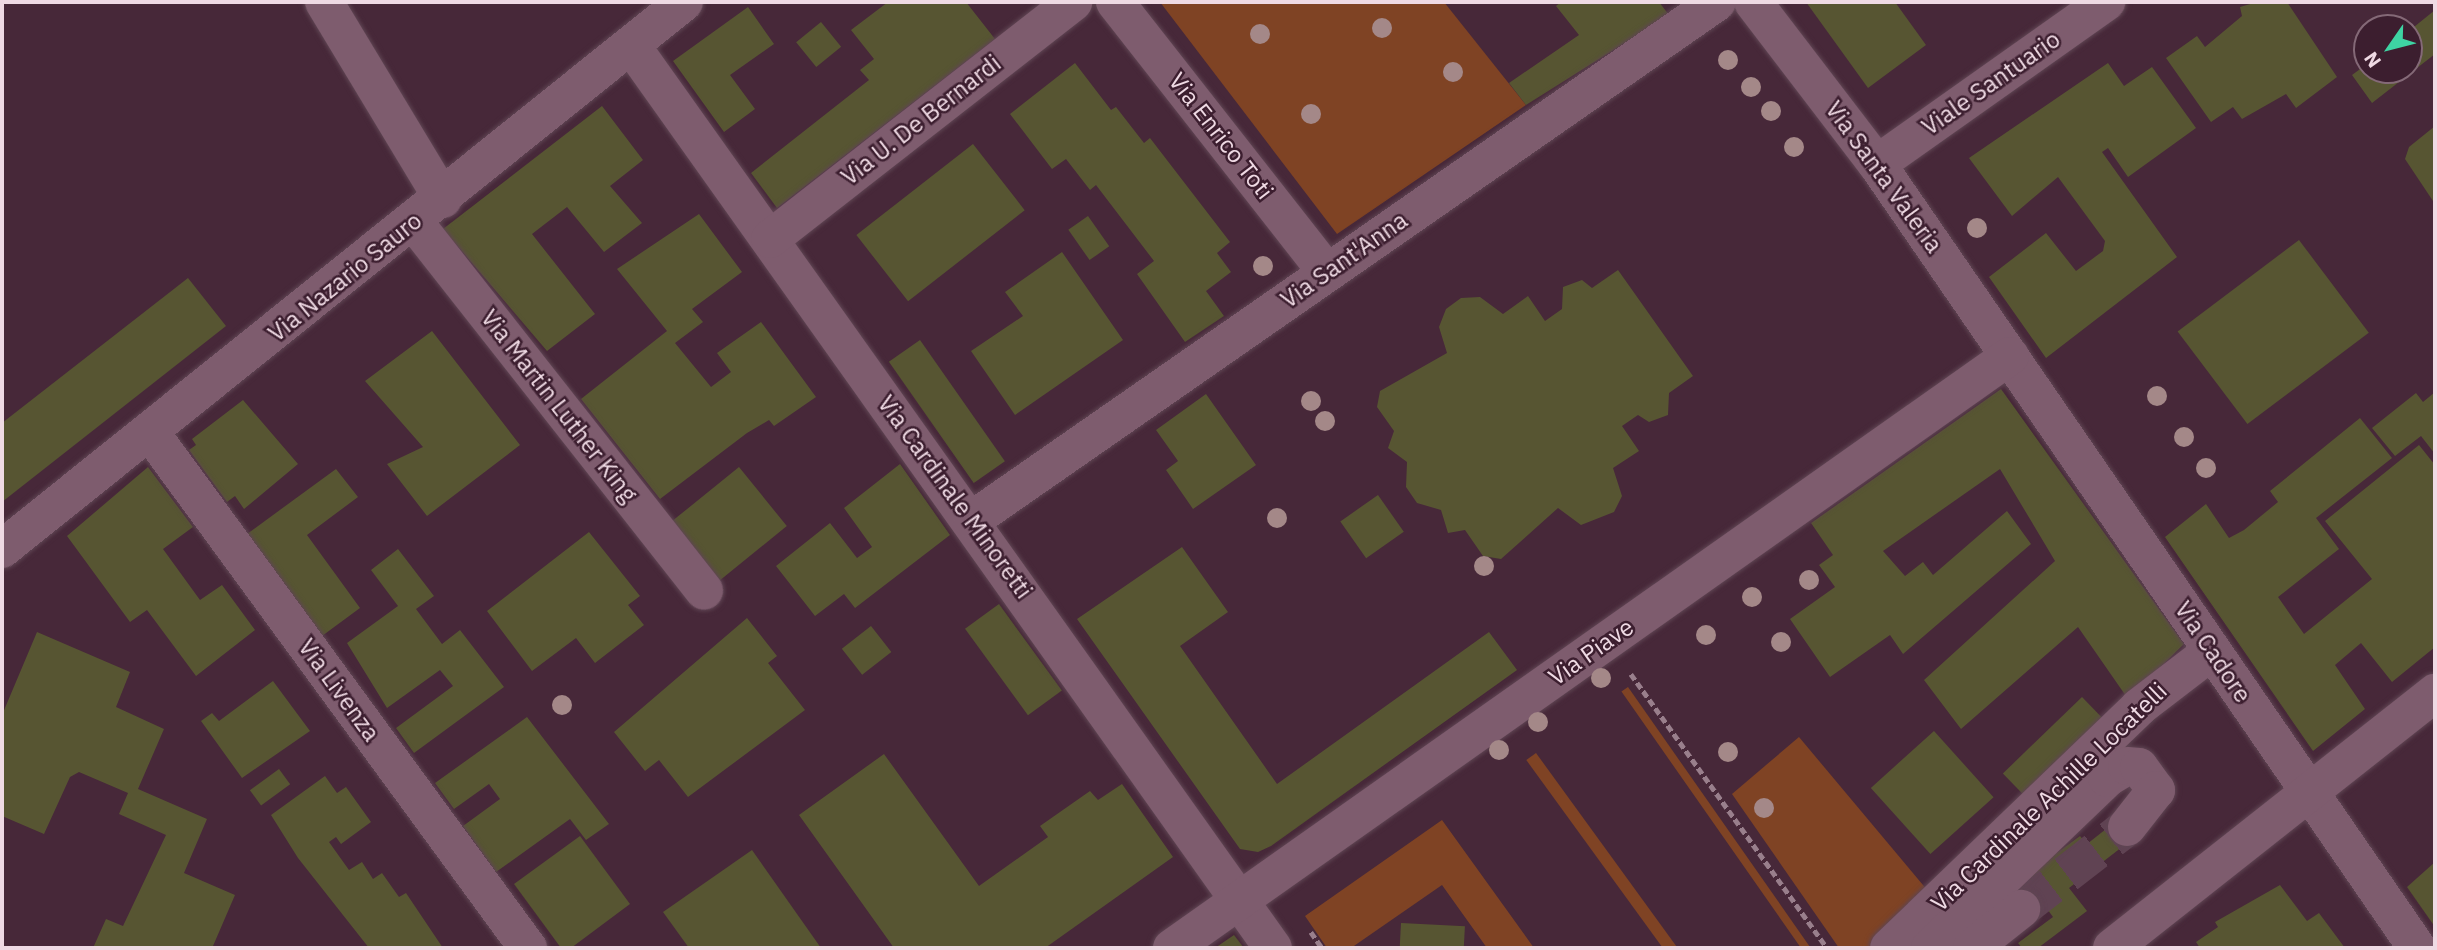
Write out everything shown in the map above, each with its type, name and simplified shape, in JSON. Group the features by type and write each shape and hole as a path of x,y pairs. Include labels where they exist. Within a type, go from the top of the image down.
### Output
{"street":[{"name":"Via Martin Luther King","path":"324,2 429,210 704,590"},
{"name":"Via Nazario Sauro","path":"2,549 634,48 684,2"},
{"name":"Via U. De Bernardi","path":"770,239 1073,2"},
{"name":"Via Enrico Toti","path":"1115,2 1327,272"},
{"name":"Via Sant'Anna","path":"972,520 1717,2"},
{"name":"Via Santa Valeria","path":"1753,2 1877,164 2010,356"},
{"name":"Viale Santuario","path":"1877,164 2106,2"},
{"name":"Via Cardinale Minoretti","path":"634,48 972,520 1273,948"},
{"name":"Via Cadore","path":"2010,356 2417,948"},
{"name":"Via Piave","path":"1172,948 2010,356"},
{"name":"Via Livenza","path":"150,432 528,948"},
{"name":"Via Cardinale Achille Locatelli","path":"1889,948 2139,707 2212,651"},
{"path":"2112,948 2435,692"},
{"path":"1930,948 2107,778 2127,766 2139,767 2155,783 2154,798 2127,827"},
{"path":"1972,948 2021,909"}],"path":[{"path":"1622,681 1632,674 1827,948"},
{"path":"1303,920 1322,948"}],"shaded area":[{"path":"1160,2 1444,2 1526,105 1337,234"},
{"path":"1628,687 1811,948 1801,948 1621,692"},
{"path":"1799,737 1928,891 1873,948 1839,948 1732,794"},
{"path":"1536,753 1677,947 1663,948 1526,760"},
{"path":"1442,820 1534,948 1487,948 1442,885 1351,948 1327,948 1305,916"}],"building":[{"path":"888,2 966,2 995,39 777,208 751,173 869,80 860,70 874,59 851,30"},
{"path":"1561,2 1659,2 1669,15 1526,105 1509,83 1579,35 1556,6"},
{"path":"1806,2 1895,2 1926,45 1868,88"},
{"path":"2257,2 2287,2 2337,77 2296,108 2286,94 2242,119 2233,107 2211,122 2166,58 2197,36 2205,47 2242,16 2240,7"},
{"path":"748,7 774,44 730,75 755,109 724,132 673,61"},
{"path":"2435,10 2435,54 2423,63 2423,20"},
{"path":"821,22 841,47 816,67 796,42"},
{"path":"1075,63 1111,110 1116,107 1144,143 1150,138 1230,242 1217,253 1231,272 1206,291 1224,316 1185,342 1137,274 1154,261 1096,185 1090,190 1066,159 1052,169 1010,114"},
{"path":"2108,63 2124,86 2152,67 2196,128 2128,177 2108,148 2102,152 2177,257 2046,358 1989,277 2046,233 2076,271 2103,251 2105,241 2058,177 2012,216 1969,158"},
{"path":"2358,84 2396,84 2372,103"},
{"path":"602,106 643,160 610,186 642,223 604,252 567,207 532,234 595,314 547,351 443,229"},
{"path":"2435,126 2435,204 2405,159 2409,147"},
{"path":"973,144 1025,210 908,301 856,235"},
{"path":"699,214 742,272 692,309 703,322 675,343 711,387 731,372 717,353 761,322 816,397 774,426 769,420 747,433 660,499 581,399 667,331 617,269"},
{"path":"1088,216 1109,246 1090,260 1068,230"},
{"path":"2299,240 2369,333 2247,424 2178,331"},
{"path":"1062,252 1123,340 1015,415 971,351 1023,316 1005,292"},
{"path":"1618,270 1693,376 1669,393 1668,415 1649,422 1638,415 1622,426 1639,451 1613,468 1622,496 1614,512 1581,525 1558,508 1501,559 1483,556 1465,530 1448,533 1441,510 1417,503 1406,487 1407,462 1388,448 1394,431 1377,407 1380,391 1447,353 1439,327 1446,309 1461,298 1480,297 1503,314 1528,296 1545,321 1562,309 1563,287 1582,280 1592,288"},
{"path":"188,278 226,326 2,502 2,423"},
{"path":"432,331 520,445 427,516 387,464 423,447 365,381"},
{"path":"920,340 1005,461 974,483 889,362"},
{"path":"2001,389 2184,644 2128,699 2078,627 1961,729 1924,680 2055,561 2000,469 1883,551 1905,576 1923,562 1933,575 2007,511 2031,544 1903,654 1890,635 1830,677 1790,619 1835,587 1819,565 1833,555 1811,523"},
{"path":"2435,392 2435,454 2421,436 2395,456 2372,428 2416,393 2423,402"},
{"path":"1206,394 1256,465 1193,509 1166,470 1178,461 1156,430"},
{"path":"243,400 298,464 244,509 235,496 227,502 189,450 196,445 192,439"},
{"path":"2360,418 2392,458 2316,518 2339,549 2278,597 2304,634 2372,579 2325,521 2419,445 2435,465 2435,647 2392,682 2361,643 2335,665 2365,709 2313,751 2165,537 2206,504 2229,538 2244,530 2278,502 2270,491"},
{"path":"900,464 950,535 855,608 844,594 815,616 776,566 830,523 857,558 872,547 844,508"},
{"path":"148,467 193,527 163,549 200,600 222,585 255,630 196,676 147,610 130,622 67,536"},
{"path":"739,467 787,526 720,580 672,521"},
{"path":"336,469 358,497 307,535 360,608 322,636 247,534"},
{"path":"1378,495 1404,532 1366,558 1340,521"},
{"path":"589,532 640,596 628,605 644,625 595,663 576,638 532,671 487,611"},
{"path":"1182,547 1228,612 1180,646 1277,784 1489,632 1517,670 1271,846 1258,852 1240,849 1077,619"},
{"path":"398,549 434,596 416,609 442,644 460,630 504,687 414,753 396,728 453,686 440,670 387,708 347,643 398,606 371,570"},
{"path":"999,604 1062,691 1028,715 965,629"},
{"path":"747,618 777,656 768,663 805,710 688,797 659,760 645,771 614,732"},
{"path":"871,626 891,652 862,675 842,649"},
{"path":"37,632 130,672 116,707 164,729 138,789 207,819 184,873 235,895 213,946 93,948 106,919 123,926 166,835 119,814 128,793 79,772 70,777 44,834 2,816 2,715"},
{"path":"273,681 310,731 242,778 201,721 212,713 219,721"},
{"path":"2082,697 2103,719 2024,795 2003,773"},
{"path":"527,717 609,824 586,840 570,819 496,872 463,826 500,799 489,784 454,809 435,783"},
{"path":"1934,731 1994,797 1930,854 1871,788"},
{"path":"884,754 979,886 1048,837 1040,826 1090,791 1098,800 1122,784 1173,857 1045,948 894,948 799,815"},
{"path":"279,769 290,784 261,806 250,790"},
{"path":"325,776 337,793 346,787 371,822 341,844 336,837 329,842 349,870 362,862 373,879 382,873 399,897 406,893 443,948 369,948 298,858 271,815"},
{"path":"2120,818 2135,837 2069,888 2087,911 2038,948 2022,948 2018,943 2053,917 2045,906 2029,919 2014,884 2080,836 2087,844"},
{"path":"580,836 630,904 571,948 561,948 514,884"},
{"path":"752,850 821,948 689,948 663,912"},
{"path":"2435,862 2435,927 2407,887"},
{"path":"2280,885 2307,921 2319,913 2345,948 2200,948 2196,942 2218,927 2215,922"},
{"path":"1401,923 1465,926 1464,948 1400,948"},
{"path":"1234,935 1244,948 1215,948"}],"tunnel":[{"path":"2021,909 2127,827"}]}
